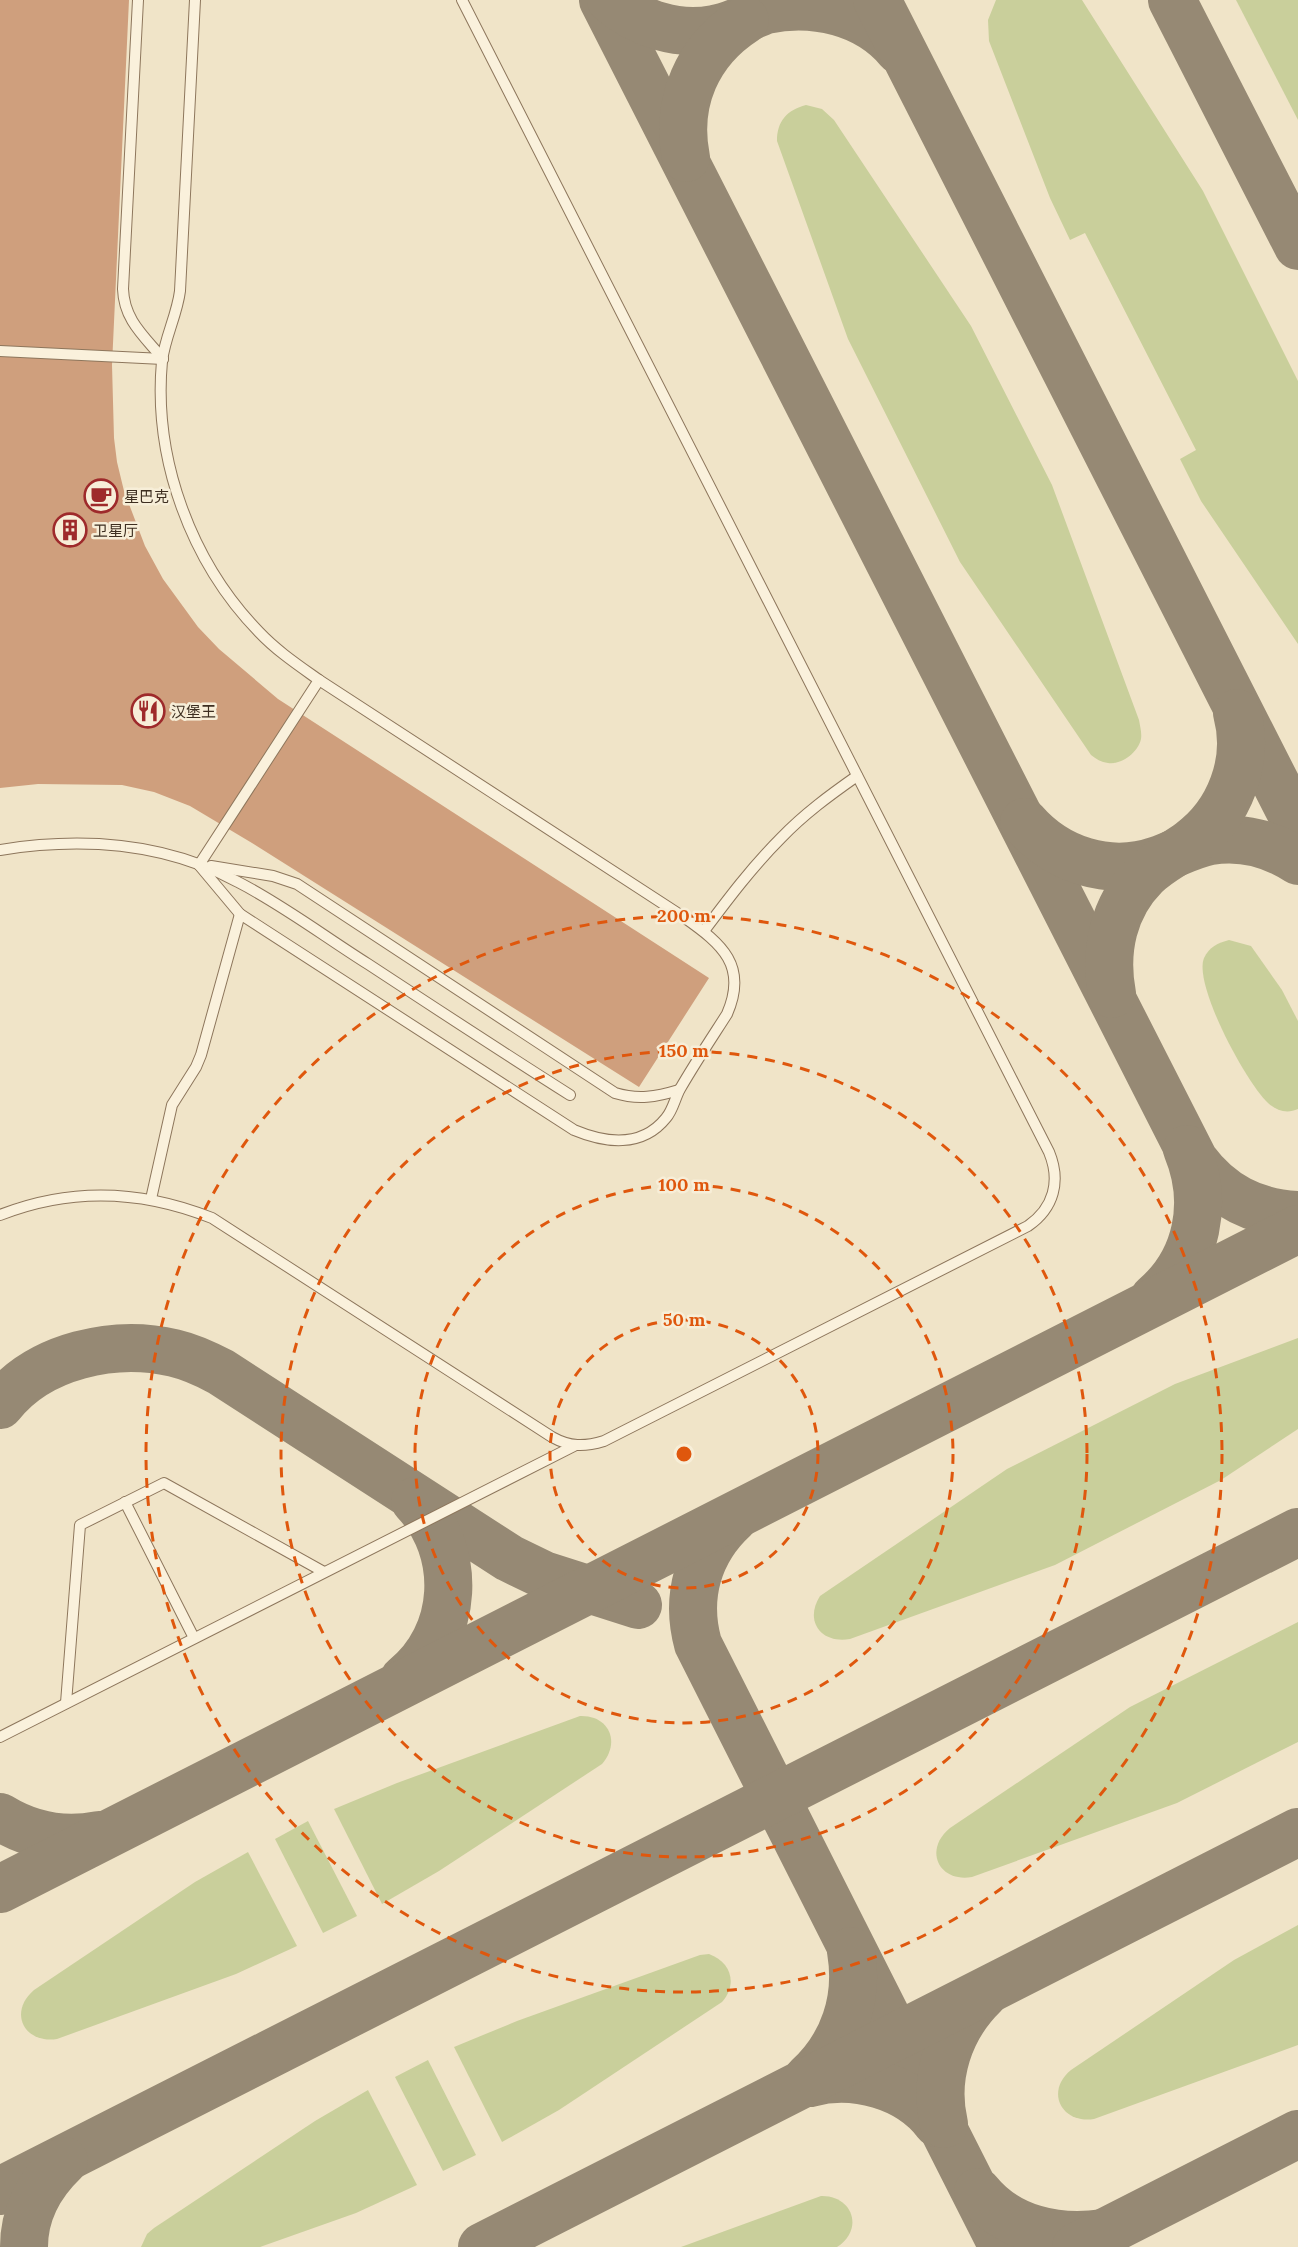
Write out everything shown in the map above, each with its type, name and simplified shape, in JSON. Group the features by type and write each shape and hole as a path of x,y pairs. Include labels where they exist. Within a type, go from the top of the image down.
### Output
{"lane":[{"path":"138,0 124,305 129,317 162,359"},
{"path":"195,0 179,303 162,359 165,435 180,503 192,532 221,585 241,612 282,654 704,931 724,951 731,962 735,988 732,1001 727,1014 679,1090 668,1117 653,1131 638,1138 606,1141 590,1137 574,1130 240,914 199,865"},
{"path":"0,1215 26,1205 65,1198 118,1195 183,1206 212,1218 552,1437 574,1446 585,1446 604,1441 1028,1226 1038,1219 1051,1201 1055,1178 1048,1152 462,0"},
{"path":"0,351 162,359"},
{"path":"199,865 319,680"},
{"path":"704,931 736,888 782,837 825,799 857,776"},
{"path":"0,850 43,844 87,842 150,850 199,865 255,891 570,1095"},
{"path":"199,865 241,869 297,884 615,1093 630,1098 646,1098 679,1090"},
{"path":"152,1199 172,1105 201,1055 240,914"},
{"path":"0,1737 574,1446"},
{"path":"66,1703 80,1525 125,1502 164,1483 324,1572"},
{"path":"125,1502 194,1638"}],"green space":[{"path":"996,0 1082,0 1203,191 1298,381 1298,644 1201,501 1180,459 1196,450 1085,233 1070,240 1050,198 989,41 988,20"},
{"path":"1236,0 1298,0 1298,120"},
{"path":"806,105 822,109 834,120 971,326 1052,485 1139,720 1141,739 1139,744 1133,753 1123,760 1108,763 1091,755 960,562 848,339 777,141 777,134 784,117 793,110"},
{"path":"1229,940 1251,946 1282,990 1298,1021 1298,1109 1279,1110 1268,1103 1236,1056 1214,1011 1206,989 1203,971 1204,958 1214,946"},
{"path":"1298,1338 1298,1429 1221,1480 1055,1565 850,1639 831,1638 818,1629 814,1614 820,1596 1007,1469 1175,1384"},
{"path":"1298,1622 1298,1742 1177,1803 972,1877 960,1878 951,1875 938,1863 937,1846 950,1828 1130,1707"},
{"path":"580,1716 598,1720 609,1731 611,1747 602,1764 439,1871 382,1904 334,1809 397,1783"},
{"path":"308,1821 357,1916 323,1933 275,1839"},
{"path":"248,1852 297,1946 236,1974 57,2039 36,2037 23,2025 22,2008 34,1990 195,1882"},
{"path":"1298,1925 1298,2045 1094,2119 1082,2119 1065,2111 1058,2096 1059,2087 1063,2078 1071,2070 1234,1960"},
{"path":"709,1954 723,1962 730,1974 730,1988 722,2002 559,2110 502,2142 454,2047 517,2021 700,1955"},
{"path":"428,2060 476,2155 443,2171 395,2077"},
{"path":"368,2090 417,2185 356,2213 260,2247 141,2247 147,2234 154,2228 315,2121"},
{"path":"821,2196 841,2201 851,2214 851,2231 846,2240 837,2247 681,2247"}],"building":[{"name":"卫星厅","path":"0,0 129,0 112,365 114,438 124,491 145,546 163,579 198,627 219,649 278,699 709,978 639,1087 190,806 154,792 122,785 38,784 0,788"}],"taxiway":[{"path":"603,0 1194,1160 1215,1183 1239,1200 1267,1210 1298,1215"},
{"path":"611,0 647,22 686,31 721,28 766,10 784,7 821,8 856,18 871,26 899,50"},
{"path":"877,0 1298,827"},
{"path":"1172,0 1298,246"},
{"path":"686,158 683,137 684,117 693,80 714,47 745,20"},
{"path":"1112,994 1110,946 1118,915 1125,901 1145,875 1204,831 1226,802 1238,768 1241,749 1237,713"},
{"path":"1024,822 1037,835 1068,855 1085,862 1103,865 1121,867 1140,865 1203,843 1222,840 1245,841 1267,846 1298,861"},
{"path":"1154,1298 1181,1267 1190,1249 1195,1230 1198,1210 1197,1189 1194,1169 1187,1149"},
{"path":"0,1889 1298,1229"},
{"path":"0,1405 16,1388 35,1374 80,1355 127,1348 174,1353 221,1372 509,1558 544,1575 638,1605"},
{"path":"404,1679 422,1661 436,1640 444,1617 448,1593 447,1568 441,1544 431,1521 415,1501"},
{"path":"734,1518 711,1545 698,1576 693,1609 698,1644 1003,2247"},
{"path":"0,2191 1298,1532"},
{"path":"0,1817 24,1829 48,1836 73,1838 99,1835"},
{"path":"482,2247 1298,1832"},
{"path":"808,2078 831,2051 846,2020 853,1986 851,1951"},
{"path":"944,2124 941,2089 947,2054 961,2022 984,1994"},
{"path":"810,2083 844,2079 880,2085 912,2099 937,2123"},
{"path":"1076,2247 1298,2134"},
{"path":"24,2247 27,2222 35,2200 48,2179 64,2161"},
{"path":"978,2192 1004,2215 1035,2229 1069,2235 1104,2233"}],"place":[{"name":"星巴克","path":"101,496"},
{"name":"卫星厅","path":"70,530"},
{"name":"汉堡王","path":"148,711"}]}
